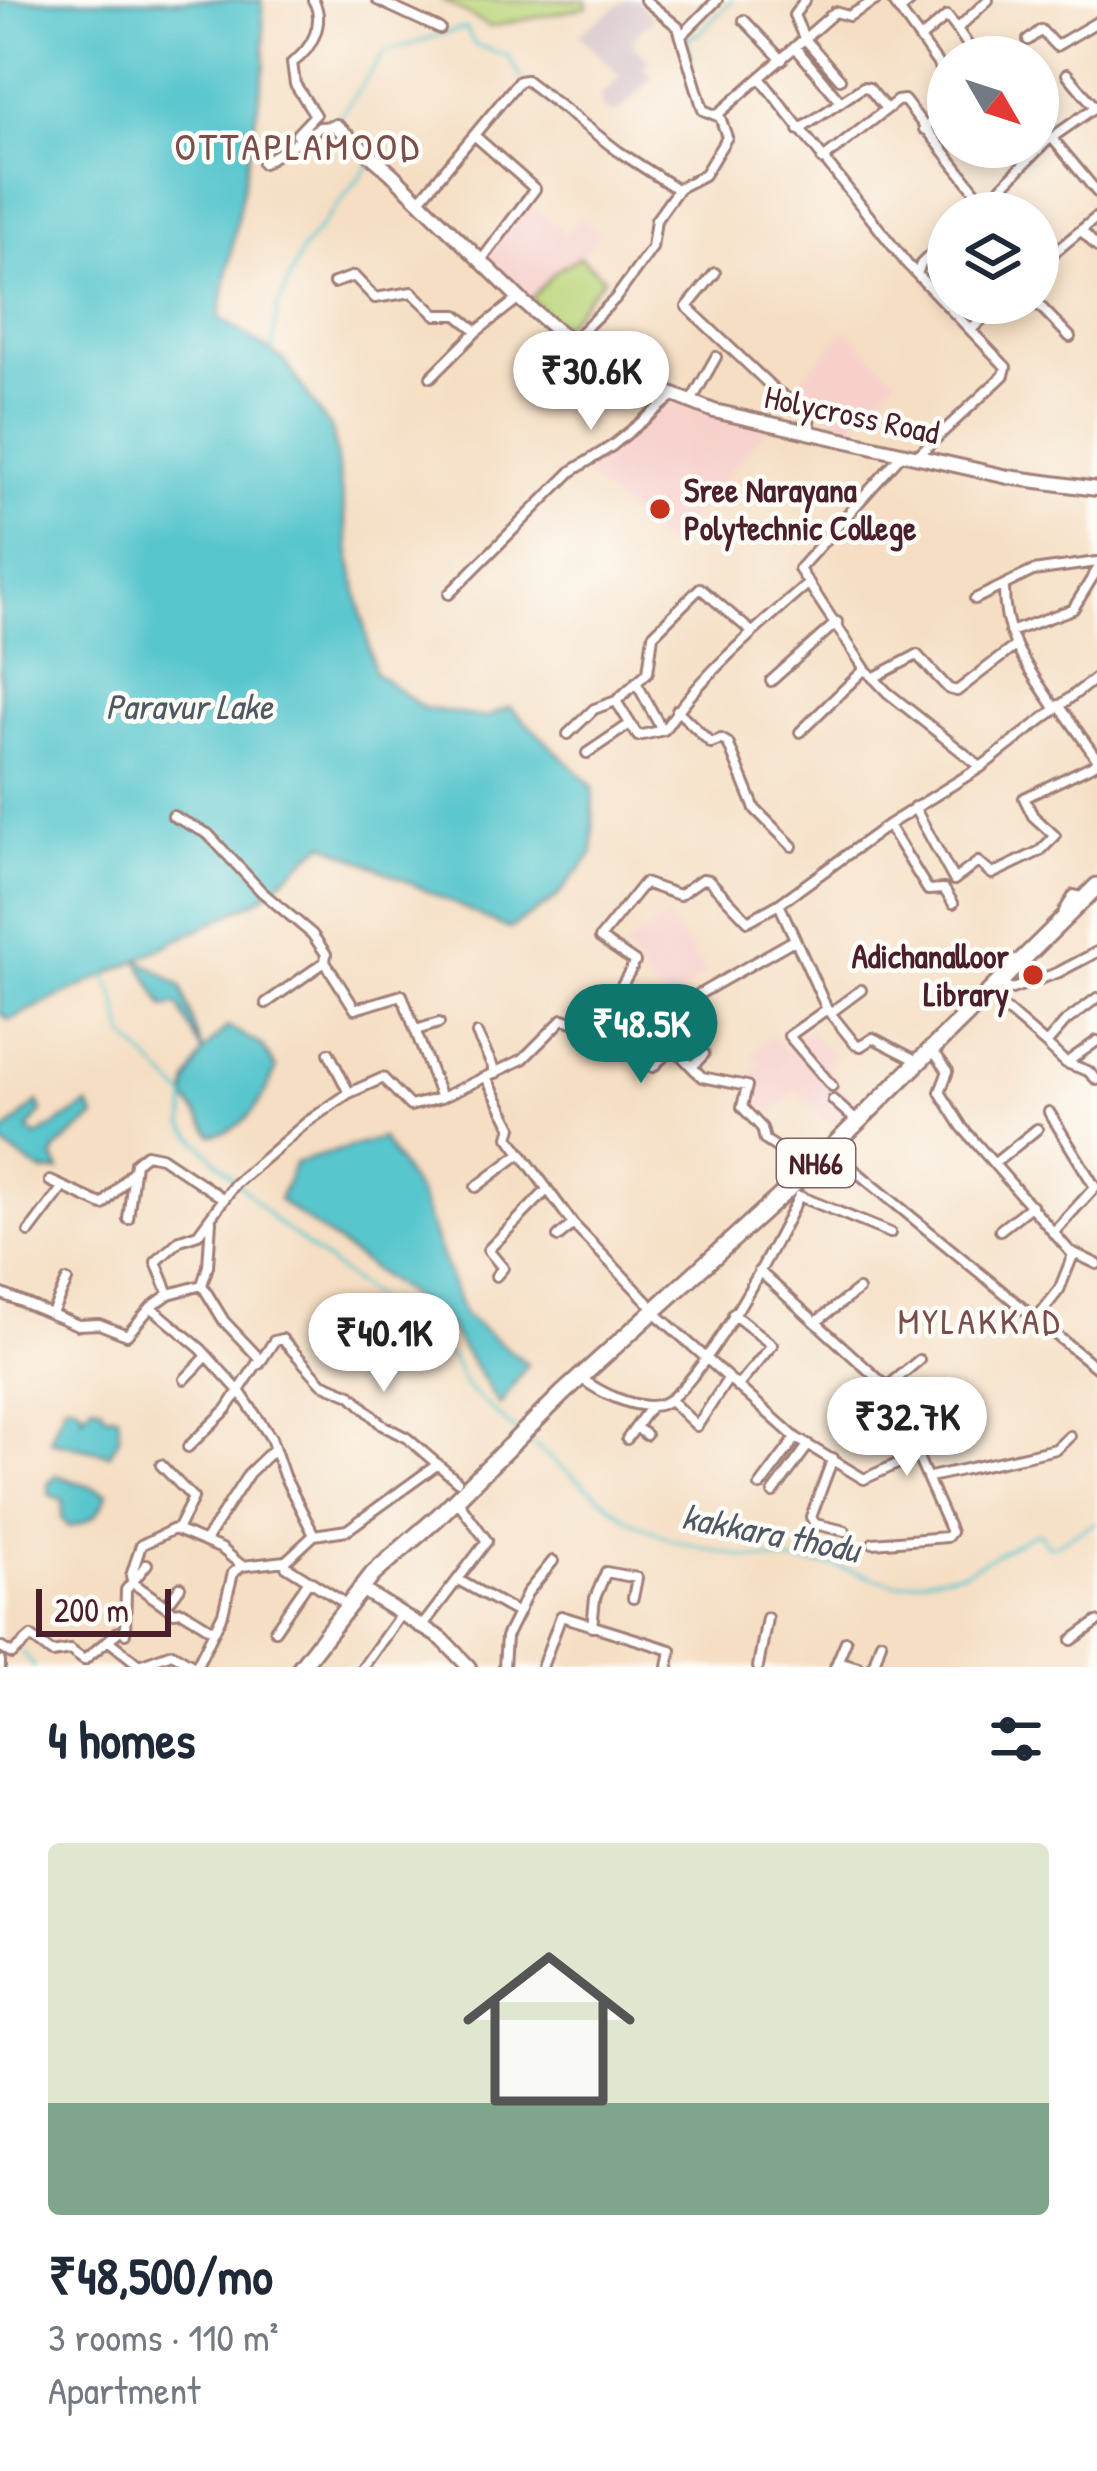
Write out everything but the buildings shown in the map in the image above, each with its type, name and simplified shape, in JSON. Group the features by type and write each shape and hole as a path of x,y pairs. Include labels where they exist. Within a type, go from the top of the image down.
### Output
{"highway":[{"name":"NH66","path":"301,1667 361,1588 651,1307 793,1194 830,1150 1097,886"}],"main road":[{"name":"Holycross Road","path":"332,126 419,201 569,344 608,370 689,404 811,434 1042,484 1097,489"},
{"path":"361,1588 424,1625 470,1667"}],"street":[{"path":"298,143 297,134 315,115 295,84 292,63 318,25 320,13 313,0"},
{"path":"377,0 440,29"},
{"path":"648,3 662,0"},
{"path":"682,35 717,0"},
{"path":"805,0 794,14 804,38 841,79"},
{"path":"717,115 837,10 850,16 875,0"},
{"path":"892,0 927,50"},
{"path":"899,11 912,0"},
{"path":"956,29 988,0"},
{"path":"569,344 615,299 652,248 656,220 677,189 702,178 727,137 717,115 703,110 682,35 648,3"},
{"path":"920,40 947,16 961,36"},
{"path":"744,20 782,60"},
{"path":"1059,44 1097,22"},
{"path":"796,47 840,101"},
{"path":"1059,133 1096,106 1067,74"},
{"path":"760,77 917,275 1006,371 910,454 799,568 872,678 981,767"},
{"path":"419,201 523,80 618,152 677,189"},
{"path":"799,130 866,86 886,110"},
{"path":"822,160 904,100 976,192"},
{"path":"263,163 332,126"},
{"path":"474,135 536,189 480,262"},
{"path":"1059,150 1097,192"},
{"path":"999,192 1022,168"},
{"path":"1059,248 1097,217"},
{"path":"1081,230 1097,247"},
{"path":"917,275 927,259"},
{"path":"715,273 687,307 775,390 808,413 811,434"},
{"path":"334,283 354,276 375,298 412,292 436,315 457,315 477,331"},
{"path":"430,376 519,298"},
{"path":"971,330 977,324"},
{"path":"1057,324 1070,337"},
{"path":"608,370 626,349"},
{"path":"689,404 716,357"},
{"path":"449,594 572,471 613,446 673,397"},
{"path":"975,599 1033,572 1097,566"},
{"path":"1010,632 1073,609 1097,566"},
{"path":"616,701 641,738 662,730 752,632 809,583"},
{"path":"914,807 954,880 978,862 992,874 1040,851 1055,836 1033,816 1024,798 1097,761 1015,646 1004,617 1004,586"},
{"path":"568,734 594,709 616,701 651,667 653,635 700,588 752,632"},
{"path":"771,680 837,622"},
{"path":"872,678 917,655 957,692 1015,646"},
{"path":"800,732 865,669"},
{"path":"169,1294 156,1262 178,1241 196,1235 212,1220 239,1181 349,1093 380,1078 410,1106 441,1098 523,1059 563,1018 576,1023 614,999 635,962 600,938 644,883 679,896 702,879 710,880 748,921 981,767 1097,677"},
{"path":"636,682 662,730"},
{"path":"677,710 711,743 721,739 728,743 755,809 792,846"},
{"path":"587,753 630,724"},
{"path":"173,816 208,834 262,892 313,934 356,1010 401,994 441,1098"},
{"path":"888,825 928,890 942,888 953,903"},
{"path":"779,904 829,1011 857,1046 874,1038 913,1058"},
{"path":"794,940 642,1025 628,1051 652,1067 673,1047 702,1077 747,1086 742,1107 763,1128 765,1141 802,1164"},
{"path":"994,989 1019,987 1097,952"},
{"path":"266,1004 325,962"},
{"path":"994,989 1066,1063 1097,1080"},
{"path":"832,1086 789,1036 861,990"},
{"path":"1046,1044 1097,998"},
{"path":"614,999 642,1025"},
{"path":"416,1030 439,1023"},
{"path":"478,1034 512,1127 509,1137 546,1191 705,1360 808,1447 866,1480 919,1454"},
{"path":"1066,1063 1097,1041"},
{"path":"933,1050 948,1071 940,1092 962,1127 1053,1233 1071,1251 1097,1264"},
{"path":"329,1053 349,1093"},
{"path":"692,1067 704,1054"},
{"path":"833,1100 852,1117"},
{"path":"1048,1112 1095,1187 1053,1233"},
{"path":"995,1163 1037,1129"},
{"path":"830,1150 1097,1368"},
{"path":"476,1187 521,1153"},
{"path":"128,1219 140,1156 161,1157 224,1199"},
{"path":"50,1180 103,1204 135,1168"},
{"path":"28,1232 63,1187"},
{"path":"496,1276 503,1268 488,1250 546,1191"},
{"path":"580,1378 638,1406 670,1400 686,1387 759,1271 793,1194 890,1233"},
{"path":"1000,1230 1032,1205"},
{"path":"212,1220 202,1285 224,1321 257,1352 259,1364"},
{"path":"558,1237 573,1224"},
{"path":"1036,1319 1074,1262 1071,1251"},
{"path":"759,1271 887,1387 930,1477 950,1534 873,1543"},
{"path":"52,1313 67,1281"},
{"path":"0,1293 83,1327 100,1324 127,1335 169,1294 202,1285"},
{"path":"816,1322 858,1290"},
{"path":"151,1307 240,1392 268,1433 314,1535"},
{"path":"733,1314 772,1345 737,1387"},
{"path":"188,1447 240,1392 274,1341 282,1339 322,1383 351,1395 392,1434 407,1438 457,1481"},
{"path":"184,1379 207,1356"},
{"path":"887,1387 919,1360"},
{"path":"670,1400 697,1426 728,1379"},
{"path":"627,1439 652,1405"},
{"path":"636,1426 646,1435"},
{"path":"930,1477 1056,1449 1070,1436"},
{"path":"760,1486 796,1438"},
{"path":"772,1493 808,1447"},
{"path":"205,1541 249,1473 274,1449"},
{"path":"833,1458 811,1517 815,1524 845,1531"},
{"path":"109,1641 139,1665 172,1653 196,1667 227,1599 231,1576 242,1566 286,1561 314,1535 347,1529 438,1464"},
{"path":"161,1465 193,1498 178,1528 141,1545 130,1576 166,1606 212,1630"},
{"path":"424,1625 488,1538 456,1499"},
{"path":"178,1528 222,1549 242,1566"},
{"path":"286,1561 287,1568 340,1600"},
{"path":"503,1667 506,1637 527,1593 554,1561"},
{"path":"0,1647 11,1654 31,1637 52,1653 70,1650 84,1660 121,1632 126,1590 147,1564"},
{"path":"592,1627 595,1598 606,1572 637,1578 633,1598"},
{"path":"460,1581 518,1612"},
{"path":"275,1630 308,1582"},
{"path":"166,1606 180,1587"},
{"path":"363,1667 401,1614"},
{"path":"542,1667 559,1616 671,1650 668,1667"},
{"path":"758,1667 767,1618"},
{"path":"1072,1640 1097,1622"},
{"path":"846,1641 837,1664 858,1667"},
{"path":"873,1667 881,1642"},
{"path":"45,1667 58,1653"}],"shaded area":[{"path":"626,0 637,0 653,19 633,37 634,46 649,60 643,67 653,77 620,111 612,113 603,108 601,96 620,76 579,34"},
{"path":"527,201 565,234 581,216 600,233 582,255 606,276 563,326 484,254"},
{"path":"846,330 897,378 848,431 797,383"},
{"name":"Sree Narayana Polytechnic College","path":"673,402 768,428 665,547 582,472"},
{"path":"667,918 707,973 667,1005 624,948"},
{"path":"808,1030 834,1056 824,1068 864,1108 840,1133 796,1090 771,1115 750,1095 757,1087 748,1078 761,1064 751,1054 770,1035 786,1051"}],"green space":[{"path":"442,0 586,0 587,7 490,27"},
{"path":"580,257 604,278 562,327 531,299 556,271"}],"water":[{"name":"Paravur Lake","path":"0,0 262,0 265,65 219,318 284,360 333,433 351,562 374,672 423,708 485,718 510,707 593,787 593,853 555,899 509,929 324,843 261,898 139,959 181,986 203,1052 227,1027 261,1045 276,1069 252,1112 235,1127 212,1135 186,1098 188,1082 203,1053 178,1005 164,1007 138,960 9,1020 0,1013"},
{"path":"38,1102 42,1111 28,1129 36,1137 88,1105 95,1117 58,1147 53,1157 60,1171 42,1172 1,1144 2,1135"},
{"path":"382,1138 419,1195 464,1315 527,1364 500,1405 446,1323 279,1200 295,1163"},
{"path":"65,1403 75,1404 83,1411 82,1417 93,1404 105,1414 118,1415 120,1436 110,1454 50,1441"},
{"path":"56,1475 107,1493 94,1516 69,1527 62,1519 63,1500 50,1495 48,1485"}],"waterway":[{"path":"692,60 687,38 700,33 732,0"},
{"path":"335,123 385,52 455,30 466,28 474,44 508,56 522,79"},
{"path":"529,86 559,110"},
{"path":"710,172 728,139"},
{"path":"272,356 277,309 302,250 372,162"},
{"path":"685,188 703,179"},
{"name":"kakkara thodu","path":"103,972 125,1036 186,1098 184,1126 274,1220 452,1359 467,1388 517,1432"},
{"name":"kakkara thodu","path":"524,1438 628,1519 671,1540 743,1557 834,1566 898,1584 967,1571 1033,1534 1040,1534 1048,1546 1054,1545 1097,1522"},
{"path":"22,1652 34,1667"}],"place":[{"name":"Sree Narayana Polytechnic College","path":"660,509"},
{"name":"Adichanalloor Library","path":"1033,975"}],"district":[{"name":"OTTAPLAMOOD","path":"298,145"},
{"name":"MYLAKKAD","path":"980,1320"}]}
